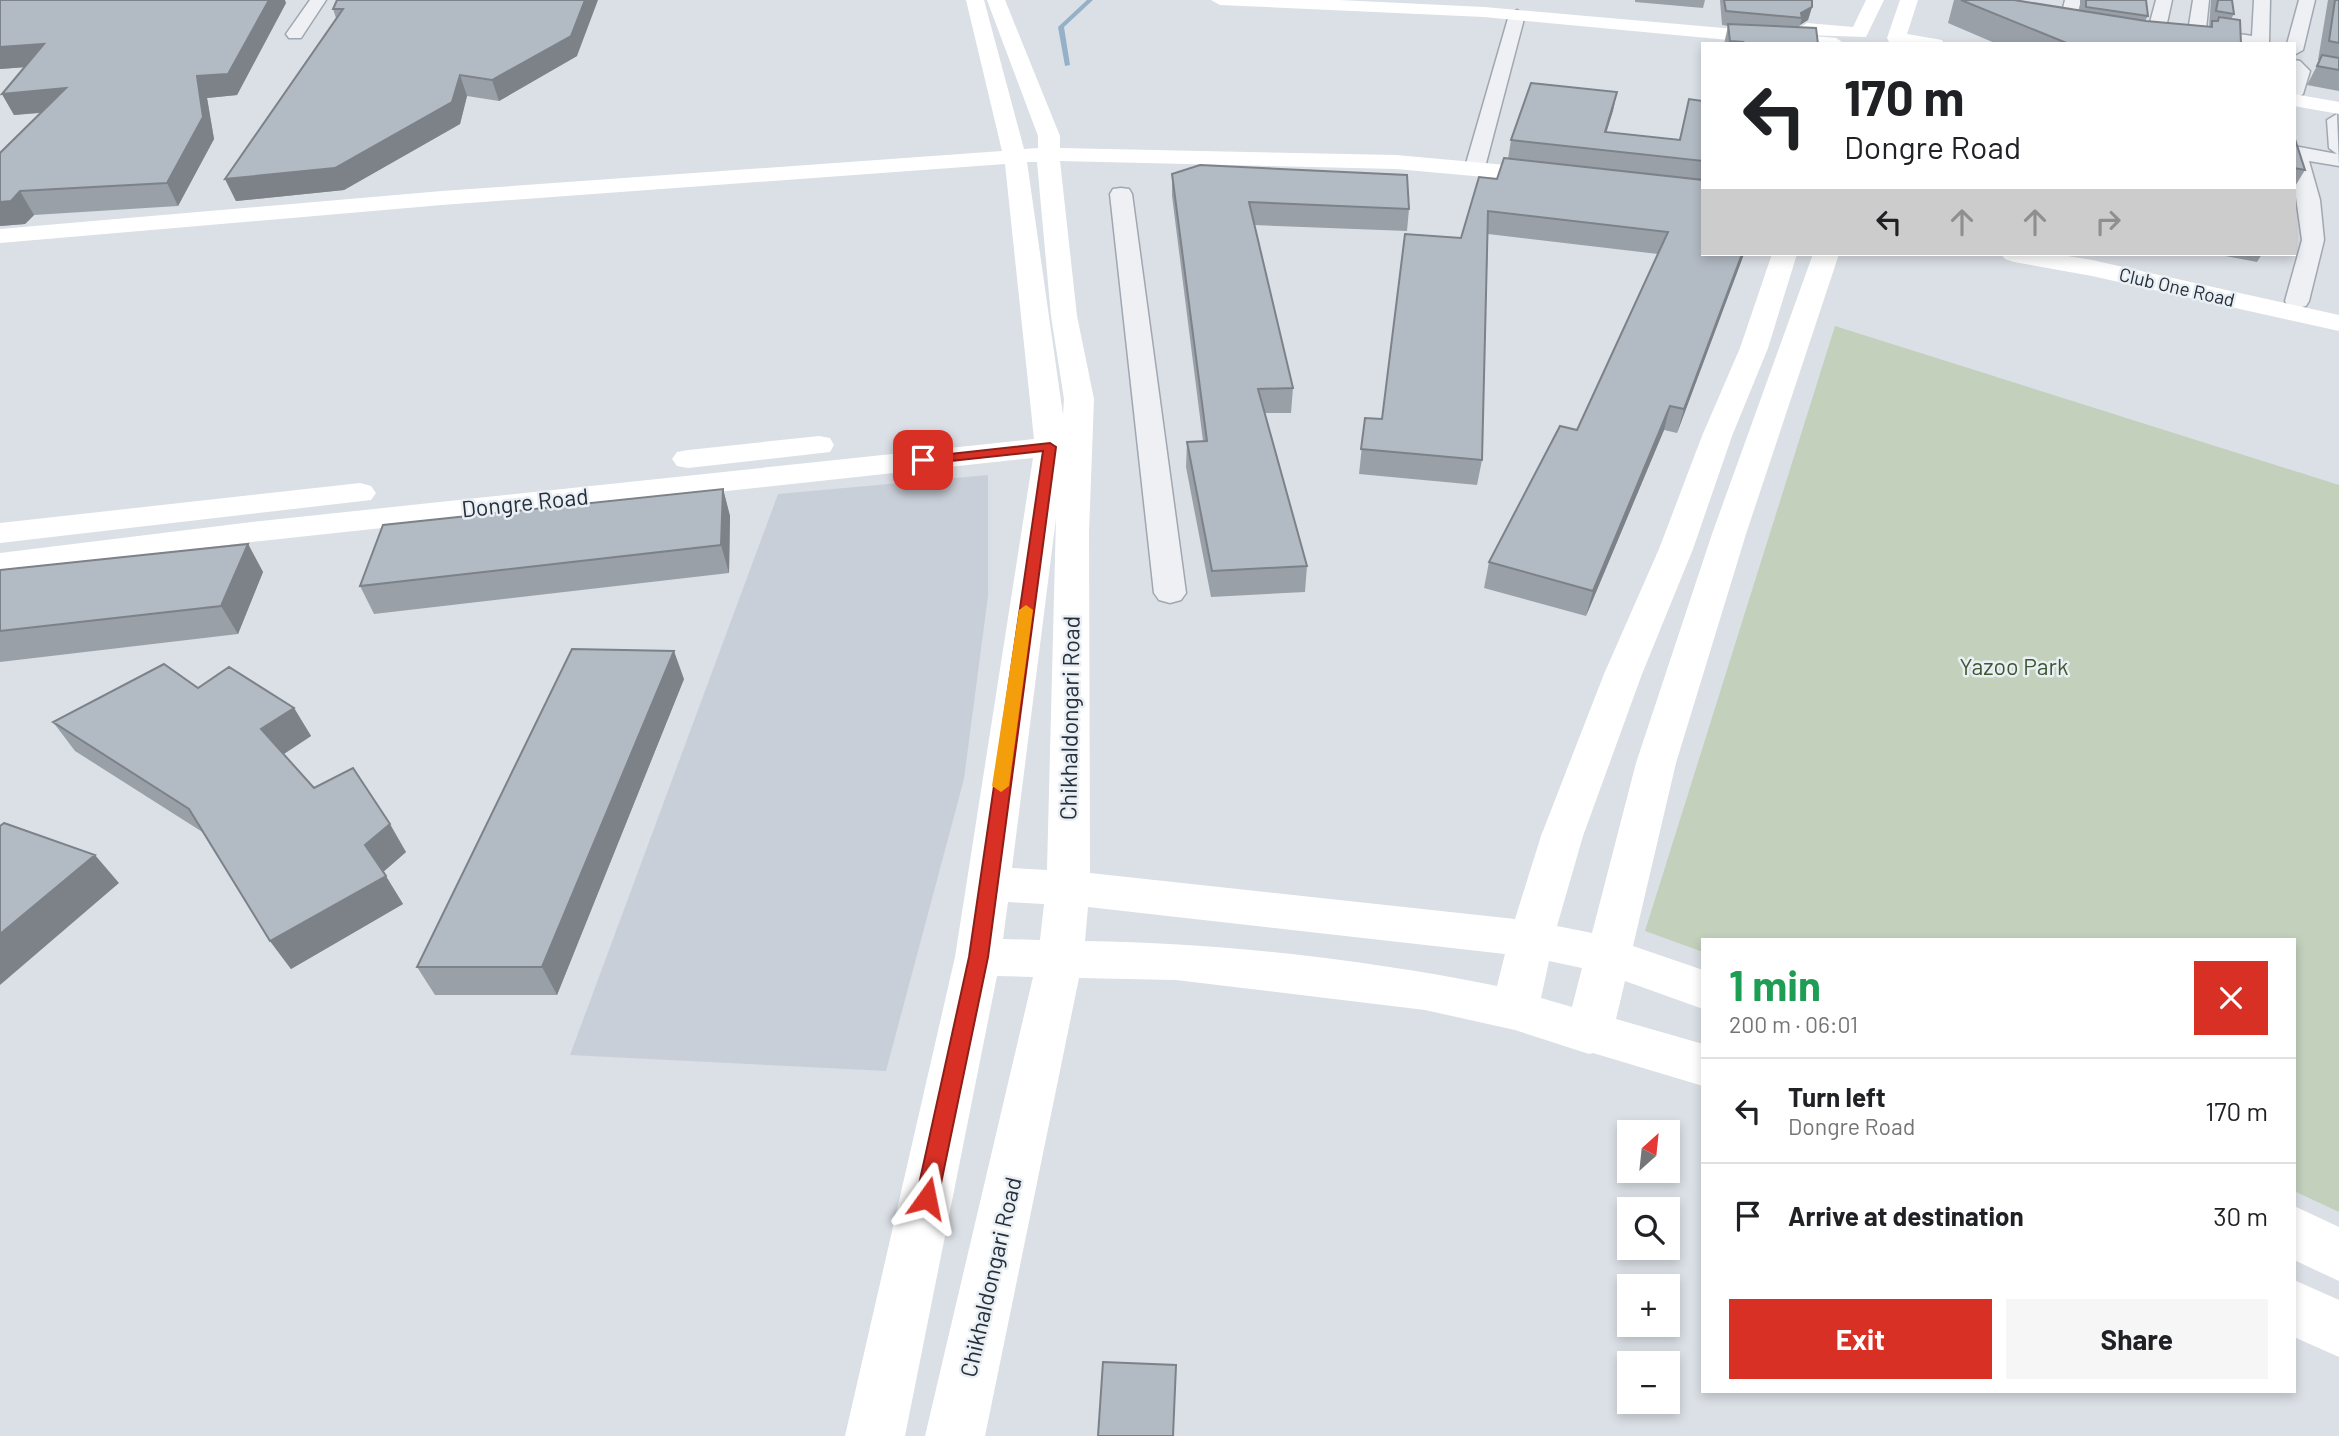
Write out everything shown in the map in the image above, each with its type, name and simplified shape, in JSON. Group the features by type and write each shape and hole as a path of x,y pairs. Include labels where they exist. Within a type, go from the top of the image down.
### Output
{"street":[{"path":"295,34 318,0"},
{"name":"Chikhaldongari Road","path":"955,1436 1060,958 1068,888 1072,532 1079,399 1065,316 1032,163 975,0"},
{"name":"Chikhaldongari Road","path":"875,1436 978,957 1049,433 1032,163 1049,136 996,0"},
{"path":"1474,0 1899,41 1909,0"},
{"path":"1856,38 1875,0"},
{"path":"2044,25 2072,29 2073,0"},
{"path":"2160,42 2147,40 2164,0"},
{"path":"2202,0 2196,38 2260,42 2262,0"},
{"path":"2296,42 2307,0"},
{"path":"1219,1 1517,15 1814,42"},
{"path":"1475,167 1517,15"},
{"path":"2296,64 2317,67"},
{"path":"2296,66 2301,71 2296,87"},
{"path":"2296,101 2338,116"},
{"path":"2296,113 2338,116"},
{"path":"2338,116 2339,148"},
{"path":"2296,152 2339,160"},
{"path":"2296,152 2319,202 2304,238 2297,301"},
{"path":"0,236 442,198 1032,163 1396,162 1475,167 1567,185 1032,163 0,247"},
{"path":"1121,194 1170,593"},
{"path":"1515,1010 1531,939 1562,836 1623,674 1676,549 1717,436 1754,348 1784,256"},
{"path":"1589,1034 1656,763 1729,534 1825,256"},
{"name":"Club One Road","path":"2025,256 2092,268 2339,323"},
{"name":"Club One Road","path":"2071,256 2297,301 2339,312"},
{"name":"Dongre Road","path":"0,533 1049,433"},
{"name":"Dongre Road","path":"0,564 1049,433"},
{"path":"986,884 1068,888 1531,939 1607,955 1701,989"},
{"path":"978,957 1176,961 1425,991 1515,1010 1589,1034 1701,1064"},
{"path":"2296,1232 2339,1255"},
{"path":"2296,1309 2339,1329"}],"shaded area":[{"path":"988,475 988,596 964,779 886,1071 570,1055 778,494"}],"green space":[{"name":"Yazoo Park","path":"1835,326 2339,485 2339,1212 2296,1192 2296,938 1701,938 1701,951 1645,931"}],"building":[{"path":"0,0 269,0 228,74 197,76 203,117 167,183 20,191 11,201 0,202 0,153 66,88 2,94 44,44 0,47"},
{"path":"337,0 585,0 571,36 492,80 460,75 452,102 335,168 225,179 343,9 333,9"},
{"path":"1724,0 1812,0 1812,7 1801,13 1802,18 1726,11"},
{"path":"1961,0 2014,0 2146,21 2212,27 2212,21 2218,21 2219,17 2240,20 2241,42 2064,42"},
{"path":"2086,0 2146,0 2148,16 2086,7"},
{"path":"2218,0 2232,0 2234,14 2216,11"},
{"path":"2335,0 2339,0 2339,43 2329,41"},
{"path":"1728,24 1816,28 1818,42 1743,42 1730,41"},
{"path":"2322,55 2339,58 2339,70 2317,66"},
{"path":"1531,83 1617,92 1605,132 1680,140 1689,99 1701,101 1701,161 1511,140"},
{"path":"2296,142 2305,170 2296,168"},
{"path":"1504,158 1701,180 1701,256 1741,256 1684,409 1670,406 1593,591 1489,562 1560,426 1577,430 1668,232 1488,211 1482,460 1361,449 1365,418 1382,419 1405,234 1461,238 1479,177 1497,179"},
{"path":"1200,165 1407,175 1409,209 1249,202 1293,388 1258,389 1307,566 1212,571 1187,442 1207,441 1172,174"},
{"path":"723,489 721,545 360,586 383,525"},
{"path":"248,544 221,606 0,631 0,570"},
{"path":"572,649 674,651 542,967 417,967"},
{"path":"164,664 198,688 229,667 294,708 261,729 314,788 353,768 390,824 365,845 386,876 270,941 189,809 53,722"},
{"path":"4,823 95,855 0,934 0,826"},
{"path":"1103,1362 1176,1365 1173,1436 1098,1436"}],"waterway":[{"path":"1067,65 1061,27 1090,0"}],"slow traffic":[{"path":"1001,786 1026,610"}],"route":[{"path":"923,460 1050,447 986,884 978,957 927,1198"}]}
